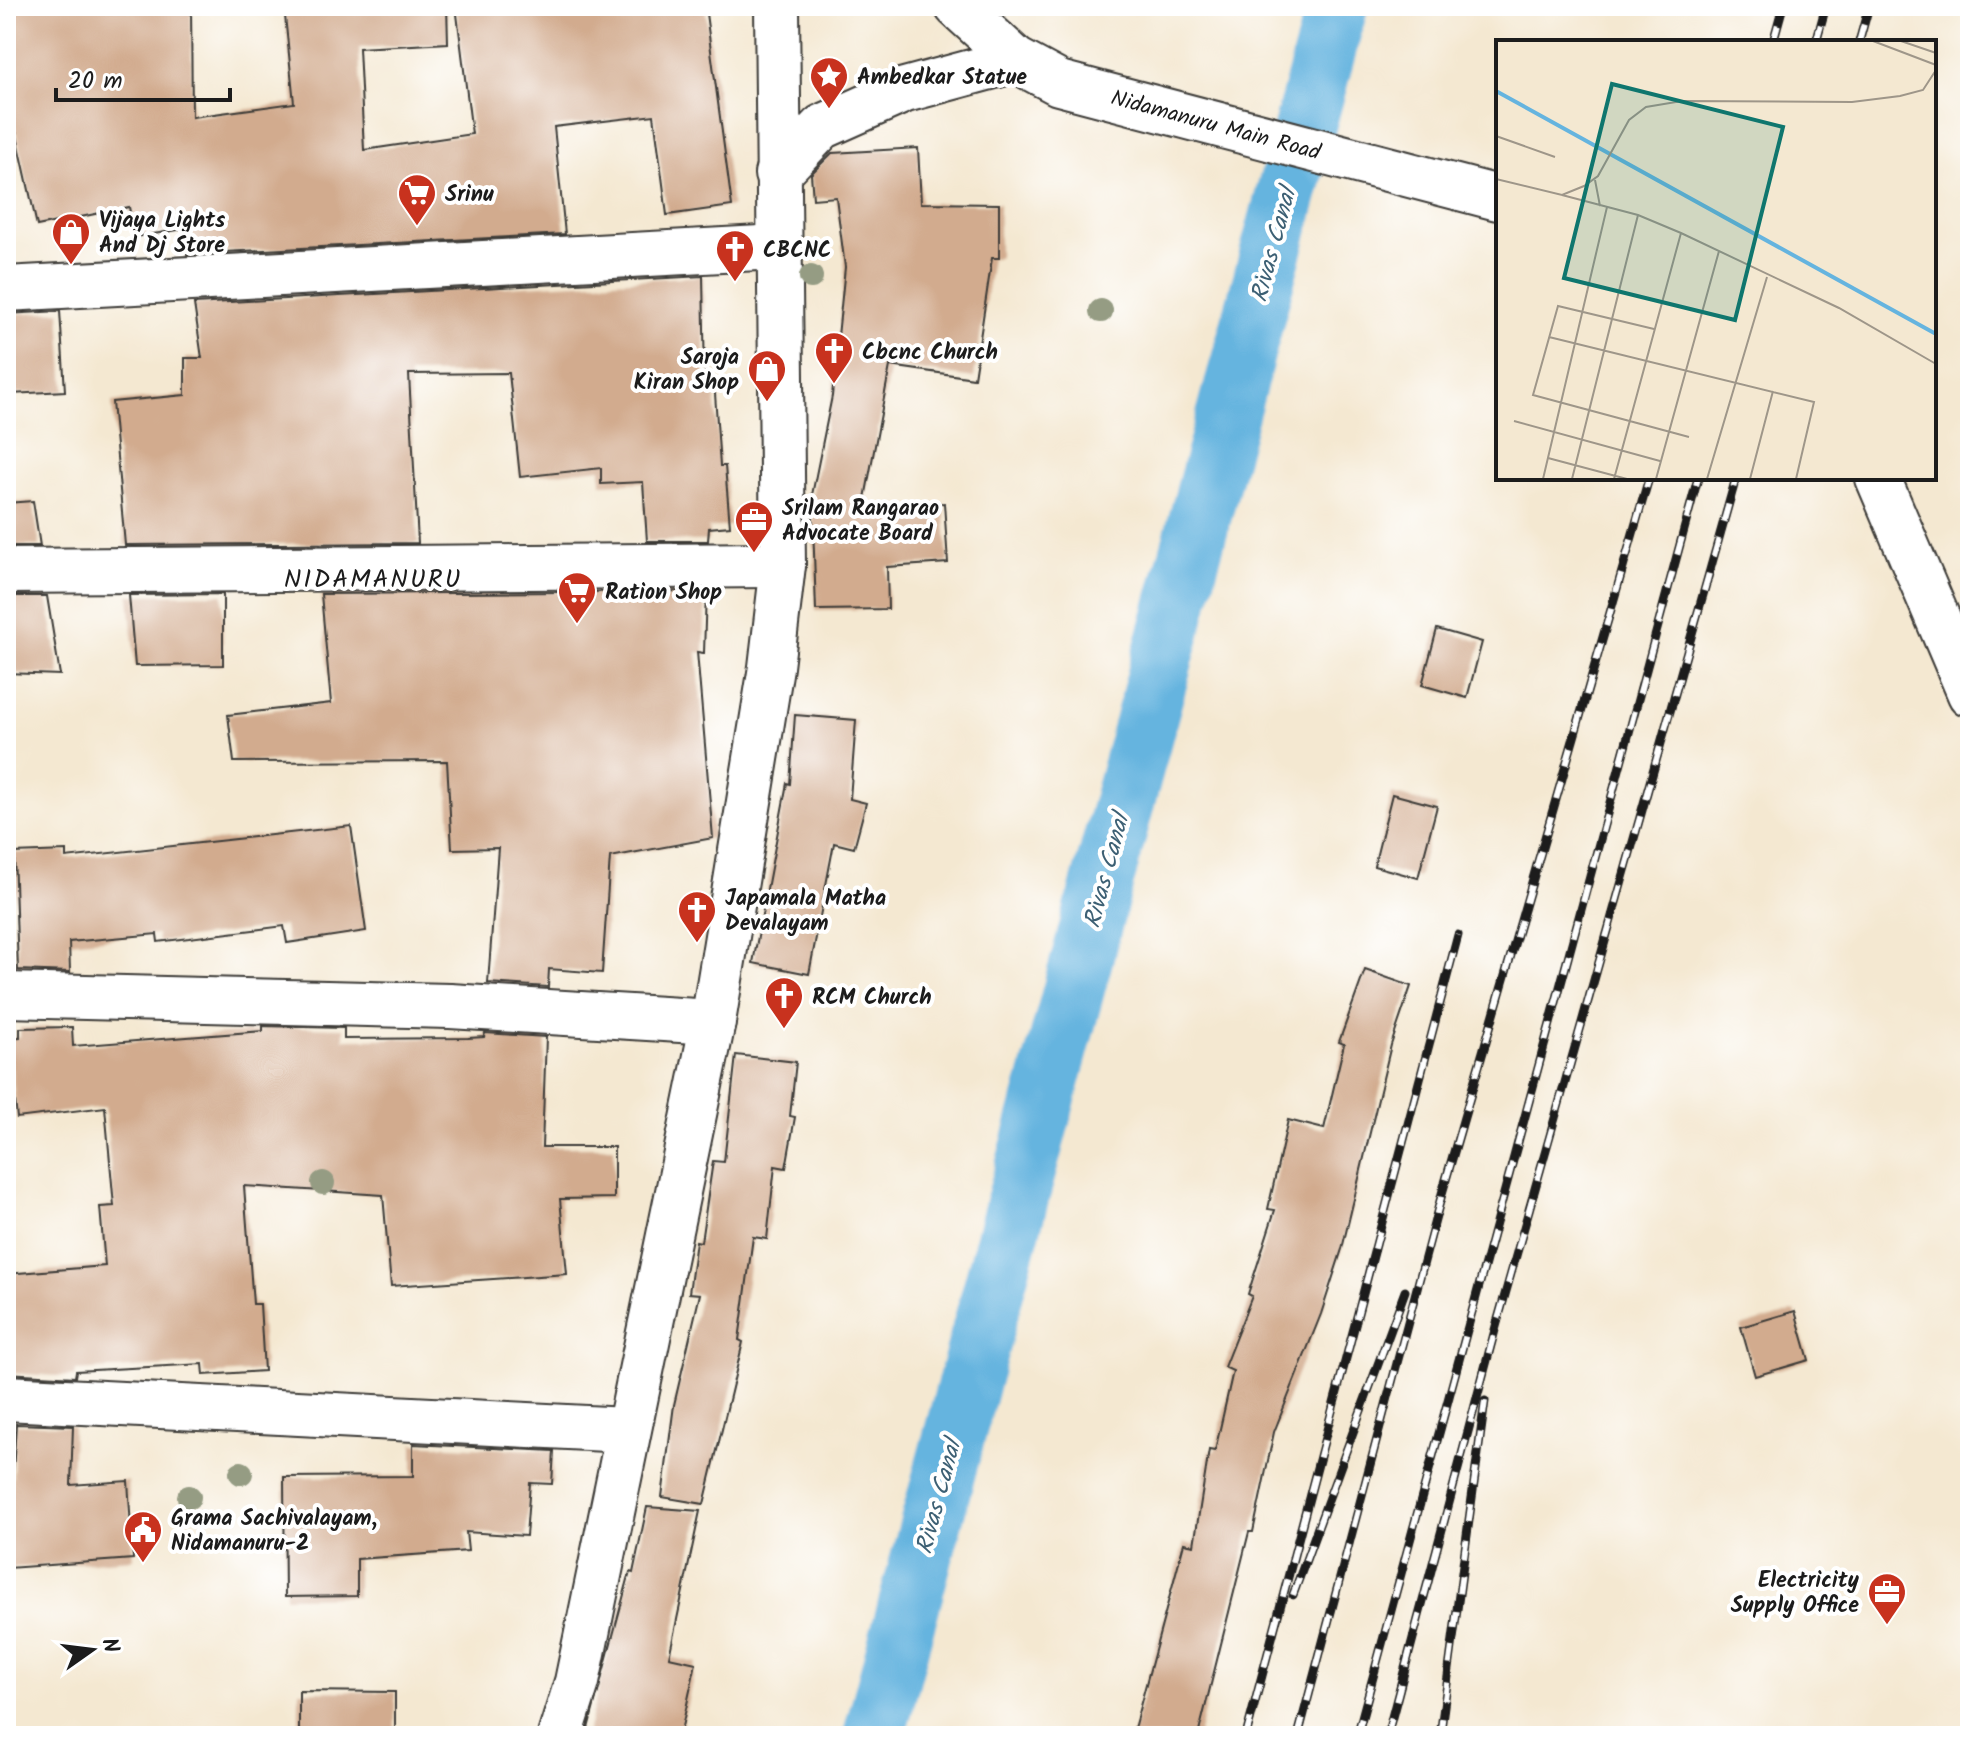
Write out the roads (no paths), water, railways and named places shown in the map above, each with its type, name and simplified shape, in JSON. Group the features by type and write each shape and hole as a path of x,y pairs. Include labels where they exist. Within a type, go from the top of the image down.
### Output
{"street":[{"path":"560,1736 577,1682 626,1430 713,1022 771,667 783,565 777,6"},
{"name":"Nidamanuru Main Road","path":"957,6 1016,60 1059,83 1496,197"},
{"path":"777,174 822,127 905,90 1016,60"},
{"path":"6,289 778,247"},
{"path":"1879,480 1970,694"},
{"path":"6,571 783,565"},
{"path":"6,995 450,1006 713,1022"},
{"path":"6,1398 626,1430"}],"waterway":[{"name":"Rivas Canal","path":"874,1736 1337,6"}],"railway":[{"path":"1774,40 1783,6"},
{"path":"1817,40 1826,6"},
{"path":"1860,40 1869,6"},
{"path":"1298,1736 1443,1190 1648,480"},
{"path":"1357,1736 1697,480"},
{"path":"1387,1736 1495,1330 1735,480"},
{"path":"1246,1736 1458,935"},
{"path":"1293,1595 1405,1291"},
{"path":"1440,1736 1485,1401"}],"place":[{"name":"Ambedkar Statue","path":"829,110"},
{"name":"Srinu","path":"417,227"},
{"name":"Vijaya Lights And Dj Store","path":"71,266"},
{"name":"CBCNC","path":"735,283"},
{"name":"Cbcnc Church","path":"834,385"},
{"name":"Saroja Kiran Shop","path":"767,403"},
{"name":"Srilam Rangarao Advocate Board","path":"754,554"},
{"name":"Ration Shop","path":"577,625"},
{"name":"Japamala Matha Devalayam","path":"697,944"},
{"name":"RCM Church","path":"784,1030"},
{"name":"Grama Sachivalayam, Nidamanuru-2","path":"143,1564"},
{"name":"Electricity Supply Office","path":"1887,1626"}],"district":[{"name":"NIDAMANURU","path":"373,578"}]}
